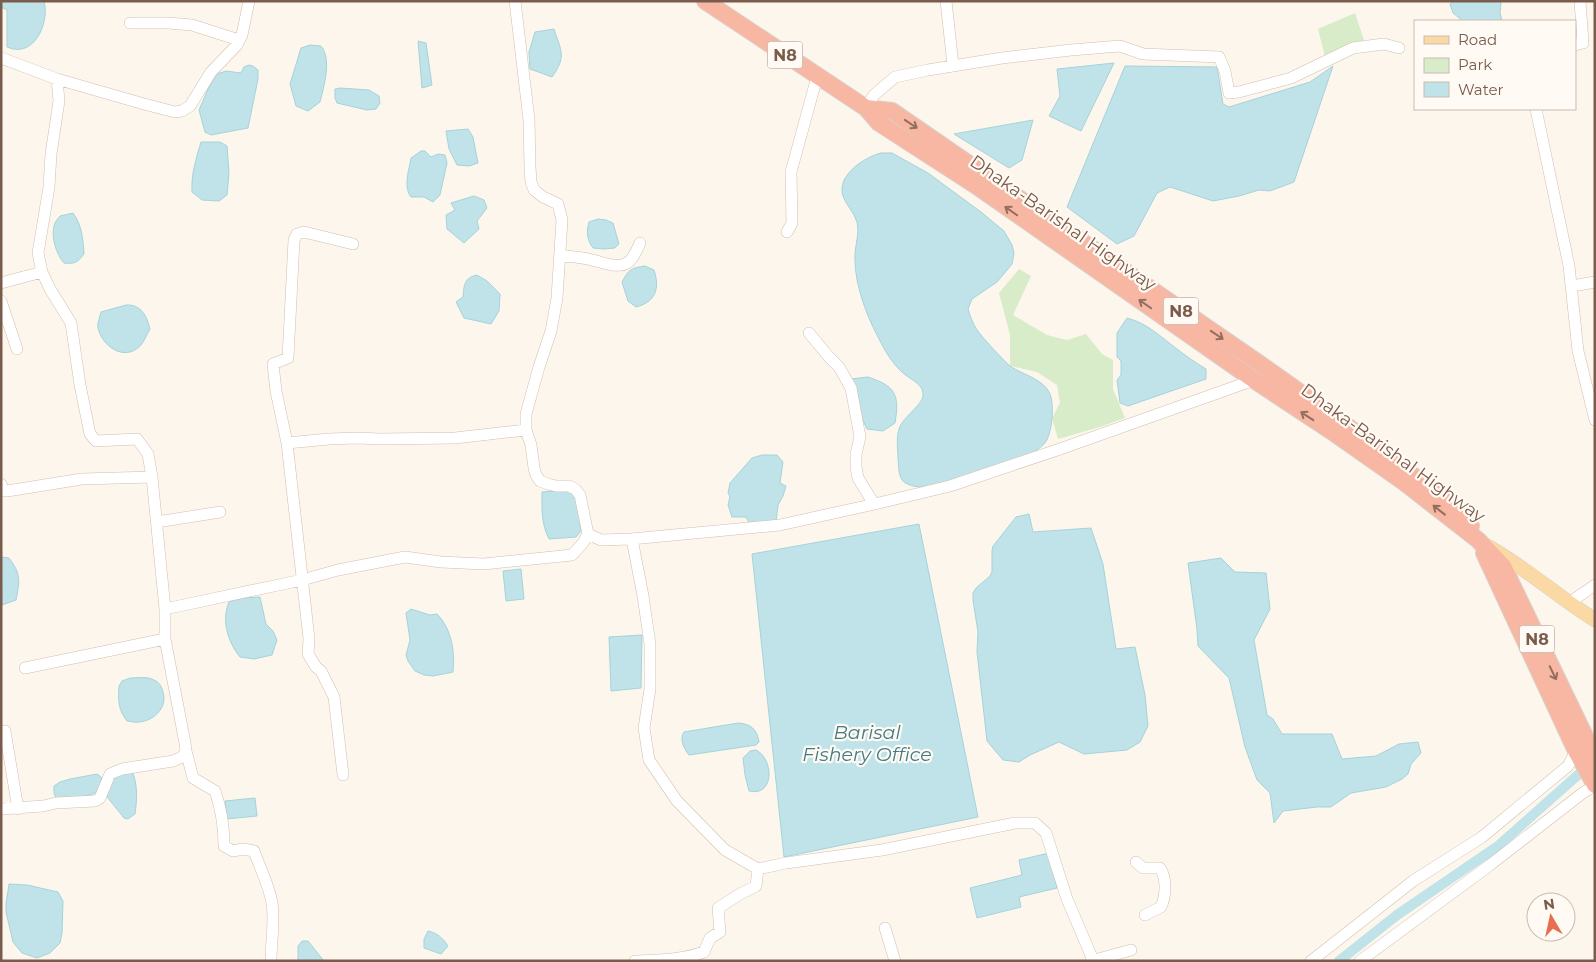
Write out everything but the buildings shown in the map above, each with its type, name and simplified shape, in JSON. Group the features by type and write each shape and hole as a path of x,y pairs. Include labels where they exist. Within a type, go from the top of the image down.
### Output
{"highway":[{"name":"Dhaka-Barishal Highway","path":"705,1 866,108 880,123 978,187 1254,380 1331,431 1405,483 1478,540"},
{"name":"Dhaka-Barishal Highway","path":"866,108 892,111 1260,364 1339,420 1451,504 1469,520 1478,540"},
{"name":"N8","path":"1478,540 1586,751 1595,785"}],"main road":[{"path":"1478,540 1512,560 1595,620"}],"street":[{"path":"1,58 57,79 158,108 175,112 182,111 190,106 211,72 236,45 249,1"},
{"path":"165,609 405,557 441,562 484,564 572,554 583,543 588,534 580,495 569,486 548,484 540,481 534,468 531,446 526,430 526,414 552,323 557,298 562,220 558,204 543,197 534,190 532,182 529,120 515,1"},
{"path":"946,1 953,66"},
{"path":"1580,1 1580,22 1584,44"},
{"path":"130,23 192,25 239,40"},
{"path":"866,108 874,95 895,77 953,66 1071,50 1120,46 1144,54 1219,57 1225,71 1229,93 1291,78 1353,48 1384,44 1400,48"},
{"path":"787,232 792,224 792,172 817,77"},
{"path":"57,79 59,101 51,154 49,187 38,253 42,272 71,323 80,385 90,434 96,441 137,439 148,454 157,522 166,639 186,751 193,778 215,791 219,802 224,846 232,850 244,849 254,851 272,902 271,961"},
{"path":"1536,110 1563,233 1572,286 1578,351 1595,420"},
{"path":"343,775 334,697 321,671 316,667 308,654 309,640 287,443 276,391 273,364 288,358 294,240 297,234 304,232 353,244"},
{"path":"560,256 592,260 604,264 626,264 632,258 640,243"},
{"path":"1,282 42,272"},
{"path":"1572,286 1595,282"},
{"path":"1,301 17,348"},
{"path":"808,332 839,367 851,388 860,437 856,454 858,478 874,504"},
{"path":"588,534 600,540 632,539 780,525 874,504 959,483 1254,380"},
{"path":"287,443 348,438 455,438 526,430"},
{"path":"1,484 3,491 7,491 82,479 152,477"},
{"path":"157,522 220,512"},
{"path":"632,539 650,644 650,689 644,728 649,760 677,801 725,850 758,869 786,863 882,850 1015,823 1035,823 1046,833 1066,899 1092,960 1131,950"},
{"path":"1569,603 1595,585"},
{"path":"25,668 166,639"},
{"path":"5,731 18,808"},
{"path":"1,809 95,801 100,798 110,774 122,769 173,762 182,757 186,751"},
{"path":"1311,961 1413,881 1482,836 1586,751"},
{"path":"1360,961 1595,785"},
{"path":"1136,862 1144,868 1160,868 1164,874 1165,898 1161,907 1145,915"},
{"path":"635,961 671,960 694,956 704,952 710,938 720,932 718,908 756,886 758,869"},
{"path":"885,928 895,961"}],"green space":[{"path":"1355,13 1364,40 1325,57 1318,29"},
{"path":"1019,269 1031,276 1013,315 1047,335 1067,340 1086,334 1102,354 1113,360 1113,389 1125,418 1058,439 1052,418 1060,403 1057,385 1037,372 1010,366 1010,335 999,293"}],"water":[{"path":"1,1 44,1 45,19 38,37 32,44 25,48 17,49 7,47 7,10 1,7"},
{"path":"1453,1 1499,1 1501,3 1502,20 1462,20 1453,13 1450,4"},
{"path":"554,29 561,58 560,64 552,77 530,69 529,52 535,32"},
{"path":"418,41 426,43 432,85 422,88"},
{"path":"310,45 321,46 327,65 320,102 308,111 296,106 290,84 301,48"},
{"path":"1114,63 1081,131 1049,116 1060,96 1057,69"},
{"path":"249,65 258,70 258,79 248,128 211,135 205,132 199,110 217,74 226,71 241,73 244,67"},
{"path":"1125,66 1217,67 1223,104 1229,107 1310,82 1333,66 1294,182 1270,191 1259,190 1213,201 1170,187 1157,193 1134,236 1117,244 1067,207"},
{"path":"335,89 369,90 379,96 380,103 376,109 367,110 337,103"},
{"path":"1033,120 1022,160 1009,168 954,134"},
{"path":"468,129 473,137 478,163 469,166 457,165 449,149 446,131"},
{"path":"201,142 220,142 227,146 229,173 227,195 219,201 202,200 192,192 193,173"},
{"path":"421,151 425,151 431,157 438,154 445,155 447,163 440,195 433,202 424,197 411,197 407,188 411,158"},
{"path":"881,153 892,153 928,173 1004,231 1014,253 1012,264 997,282 972,299 968,309 976,328 988,343 1010,366 1045,386 1049,391 1052,402 1052,422 1049,435 1044,444 1036,450 1005,465 928,487 911,486 905,483 900,476 897,444 899,429 901,424 921,401 923,393 920,386 902,372 891,360 869,318 859,289 855,269 857,222 843,196 842,188 844,181 853,168 867,158"},
{"path":"474,196 484,200 487,208 477,221 479,229 464,243 447,229 446,215 455,210 451,203"},
{"path":"73,213 80,227 84,254 76,262 64,263 59,255 53,233 55,222 60,216"},
{"path":"598,219 613,223 619,244 615,248 593,248 589,242 589,222"},
{"path":"645,266 654,270 657,283 655,293 648,302 636,307 628,301 622,282 631,270"},
{"path":"477,275 487,281 500,294 499,311 491,324 464,318 456,302 463,297 464,286 467,280"},
{"path":"126,305 136,306 142,312 150,329 140,346 134,351 121,352 114,350 104,341 100,335 98,322 101,312"},
{"path":"1127,318 1147,327 1206,369 1206,379 1128,406 1120,403 1117,380 1121,375 1121,361 1117,357 1117,333"},
{"path":"868,377 890,388 896,398 895,423 883,431 867,429 857,407 851,379"},
{"path":"762,455 777,455 783,462 780,483 786,486 778,505 776,522 750,525 746,517 732,517 728,505 730,497 728,493 730,483 752,458"},
{"path":"569,490 577,497 581,531 576,537 549,539 543,522 542,492"},
{"path":"1029,514 1033,532 1091,528 1103,564 1116,649 1135,647 1145,695 1148,726 1140,742 1127,750 1084,754 1059,742 1019,762 1003,760 987,741 977,652 978,632 973,593 992,572 993,546 1016,517"},
{"name":"Barisal Fishery Office","path":"919,524 978,817 784,857 752,554"},
{"path":"1,557 9,558 16,568 19,582 16,600 2,605"},
{"path":"1221,558 1235,572 1266,573 1270,609 1254,640 1267,715 1273,719 1282,734 1332,734 1342,759 1376,756 1399,744 1418,742 1421,753 1411,764 1408,774 1386,787 1351,793 1331,807 1283,811 1274,823 1270,793 1257,780 1245,747 1229,678 1198,646 1188,563"},
{"path":"521,569 524,599 506,601 503,571"},
{"path":"260,597 266,624 273,631 277,640 272,655 254,659 240,657 232,645 227,631 226,616 229,602 243,598"},
{"path":"411,609 430,615 437,614 442,620 451,641 453,672 433,676 424,675 415,671 408,661 406,655 410,640 406,613"},
{"path":"642,635 641,688 611,691 609,637"},
{"path":"130,678 151,679 157,682 163,690 162,708 150,719 137,722 127,721 120,709 119,686 122,681"},
{"path":"738,723 753,728 759,742 756,745 689,755 684,747 682,738 684,732"},
{"path":"756,750 766,761 769,776 764,788 758,791 749,791 743,758 750,751"},
{"path":"132,771 136,787 136,803 135,814 128,819 124,818 108,798 106,792 113,776"},
{"path":"97,774 103,782 93,794 64,799 57,798 55,795 54,786 60,782"},
{"path":"255,798 257,816 227,819 225,801"},
{"path":"1049,853 1057,888 1019,897 1021,907 977,918 970,888 1022,875 1019,860"},
{"path":"9,884 27,885 58,892 63,901 62,933 60,943 50,953 37,958 22,953 13,942 6,912"},
{"path":"428,931 440,936 448,946 441,954 424,948 424,939"},
{"path":"302,941 308,941 324,961 298,961 298,946"}],"waterway":[{"path":"1339,961 1397,915 1498,846 1588,766"}]}
